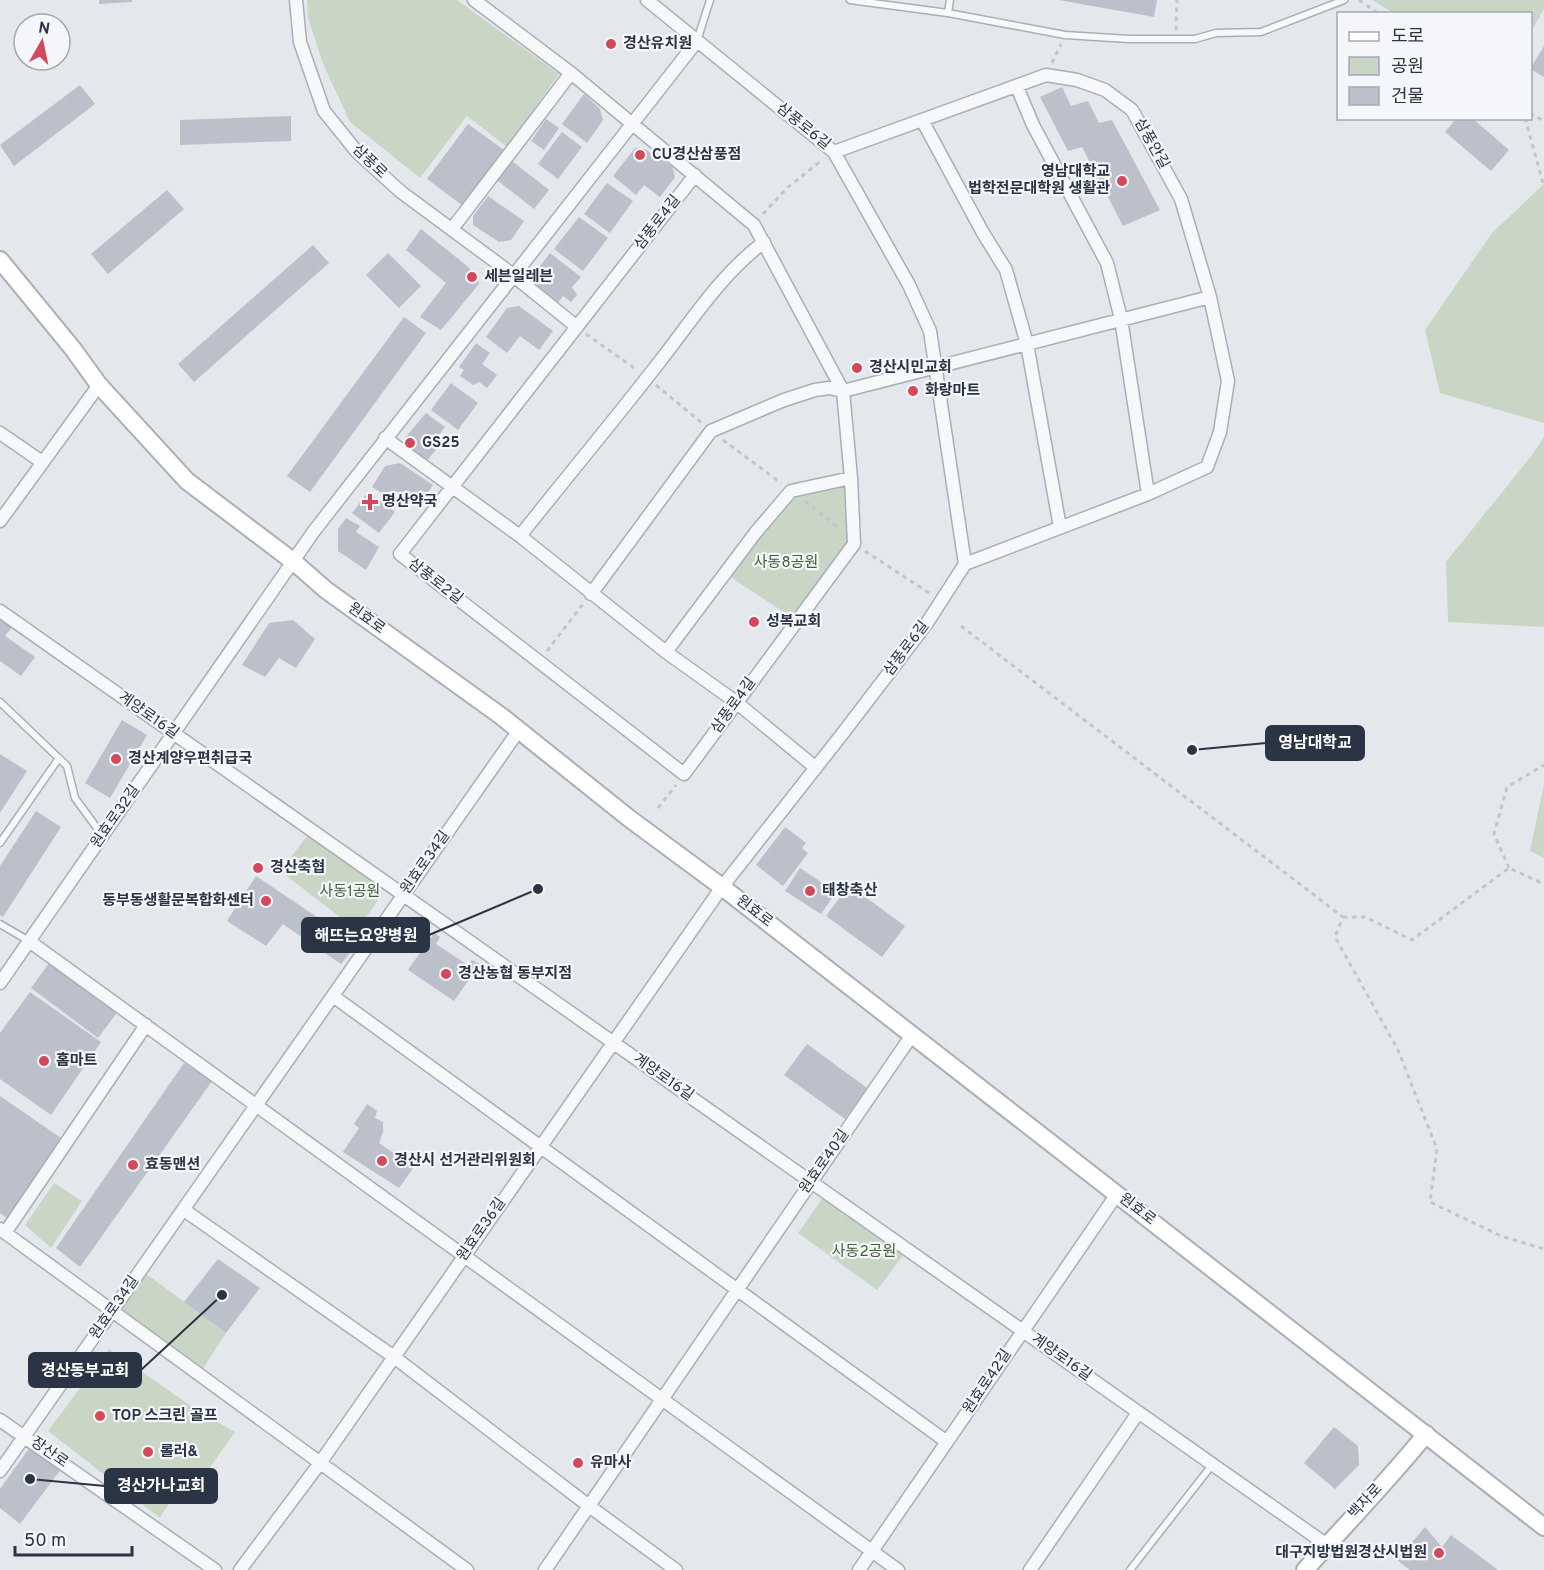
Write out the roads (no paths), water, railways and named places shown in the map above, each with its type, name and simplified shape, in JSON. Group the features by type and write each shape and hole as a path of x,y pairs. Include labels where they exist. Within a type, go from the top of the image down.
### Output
{"main road":[{"name":"원효로","path":"0,260 74,349 99,385 187,481 294,562 326,590 519,730 630,819 722,887 1544,1527"},
{"name":"백자로","path":"1305,1570 1398,1469 1426,1434"}],"street":[{"name":"삼풍로","path":"296,0 300,42 324,111 357,152 401,192 577,327"},
{"path":"474,0 571,74 754,225 843,391 851,478 791,490 756,532 666,652"},
{"name":"삼풍로6길","path":"647,0 834,152 913,294 930,331 965,564 927,623 722,887"},
{"path":"294,562 314,531 385,438 697,41"},
{"path":"452,229 571,74"},
{"name":"삼풍안길","path":"965,564 1148,494 1207,467 1220,432 1228,381 1210,297 1180,199 1132,110 1105,90 1077,80 1046,75 1017,87"},
{"path":"834,152 1017,87 1033,125 1107,263 1121,319 1148,494"},
{"path":"922,120 983,233 1006,270 1027,344 1060,527"},
{"name":"삼풍로4길","path":"577,327 695,175"},
{"path":"520,536 647,378 702,303 735,267 764,242"},
{"path":"591,594 715,429 814,390 829,388 843,391 1210,297"},
{"name":"삼풍로2길","path":"577,327 400,554 684,774"},
{"path":"0,521 99,385"},
{"path":"0,433 42,462"},
{"path":"385,438 520,536 666,652 736,702 816,768"},
{"name":"삼풍로4길","path":"684,774 854,542 851,478"},
{"name":"원효로32길","path":"0,983 294,562"},
{"name":"계양로16길","path":"0,611 1327,1545"},
{"name":"원효로34길","path":"0,1471 519,730"},
{"name":"원효로36길","path":"240,1570 320,1463 722,887"},
{"path":"29,941 898,1570"},
{"path":"333,996 947,1442"},
{"path":"146,1026 3,1231 467,1570"},
{"name":"원효로40길","path":"545,1570 912,1035"},
{"name":"원효로42길","path":"859,1570 1117,1194"},
{"path":"184,1210 394,1357 588,1506 676,1570"},
{"path":"1030,1570 1138,1413"},
{"name":"장산로","path":"0,1420 215,1570"}],"lane":[{"path":"697,41 710,0"},
{"path":"850,0 948,13 1065,35 1130,39 1195,39 1216,33 1261,32 1344,0"},
{"path":"948,13 950,0"},
{"path":"0,702 67,766 75,798 102,836"},
{"path":"0,843 59,758"},
{"path":"0,924 29,941"},
{"path":"1130,1570 1212,1465"}],"place":[{"name":"경산유치원","path":"611,44"},
{"name":"CU경산삼풍점","path":"640,155"},
{"name":"영남대학교 법학전문대학원 생활관","path":"1122,181"},
{"name":"세븐일레븐","path":"472,277"},
{"name":"경산시민교회","path":"857,368"},
{"name":"화랑마트","path":"913,391"},
{"name":"GS25","path":"410,443"},
{"name":"명산약국","path":"370,502"},
{"name":"성복교회","path":"754,622"},
{"name":"영남대학교","path":"1192,750"},
{"name":"경산계양우편취급국","path":"116,759"},
{"name":"경산축협","path":"258,868"},
{"name":"해뜨는요양병원","path":"538,889"},
{"name":"태창축산","path":"810,891"},
{"name":"동부동생활문복합화센터","path":"266,901"},
{"name":"경산농협 동부지점","path":"446,974"},
{"name":"홈마트","path":"44,1061"},
{"name":"경산시 선거관리위원회","path":"382,1161"},
{"name":"효동맨션","path":"133,1165"},
{"name":"경산동부교회","path":"222,1295"},
{"name":"TOP 스크린 골프","path":"100,1416"},
{"name":"롤러&","path":"148,1452"},
{"name":"유마사","path":"578,1463"},
{"name":"경산가나교회","path":"30,1479"},
{"name":"대구지방법원경산시법원","path":"1439,1553"}],"park label":[{"name":"사동8공원","path":"786,563"},
{"name":"사동1공원","path":"350,892"},
{"name":"사동2공원","path":"864,1252"}]}
